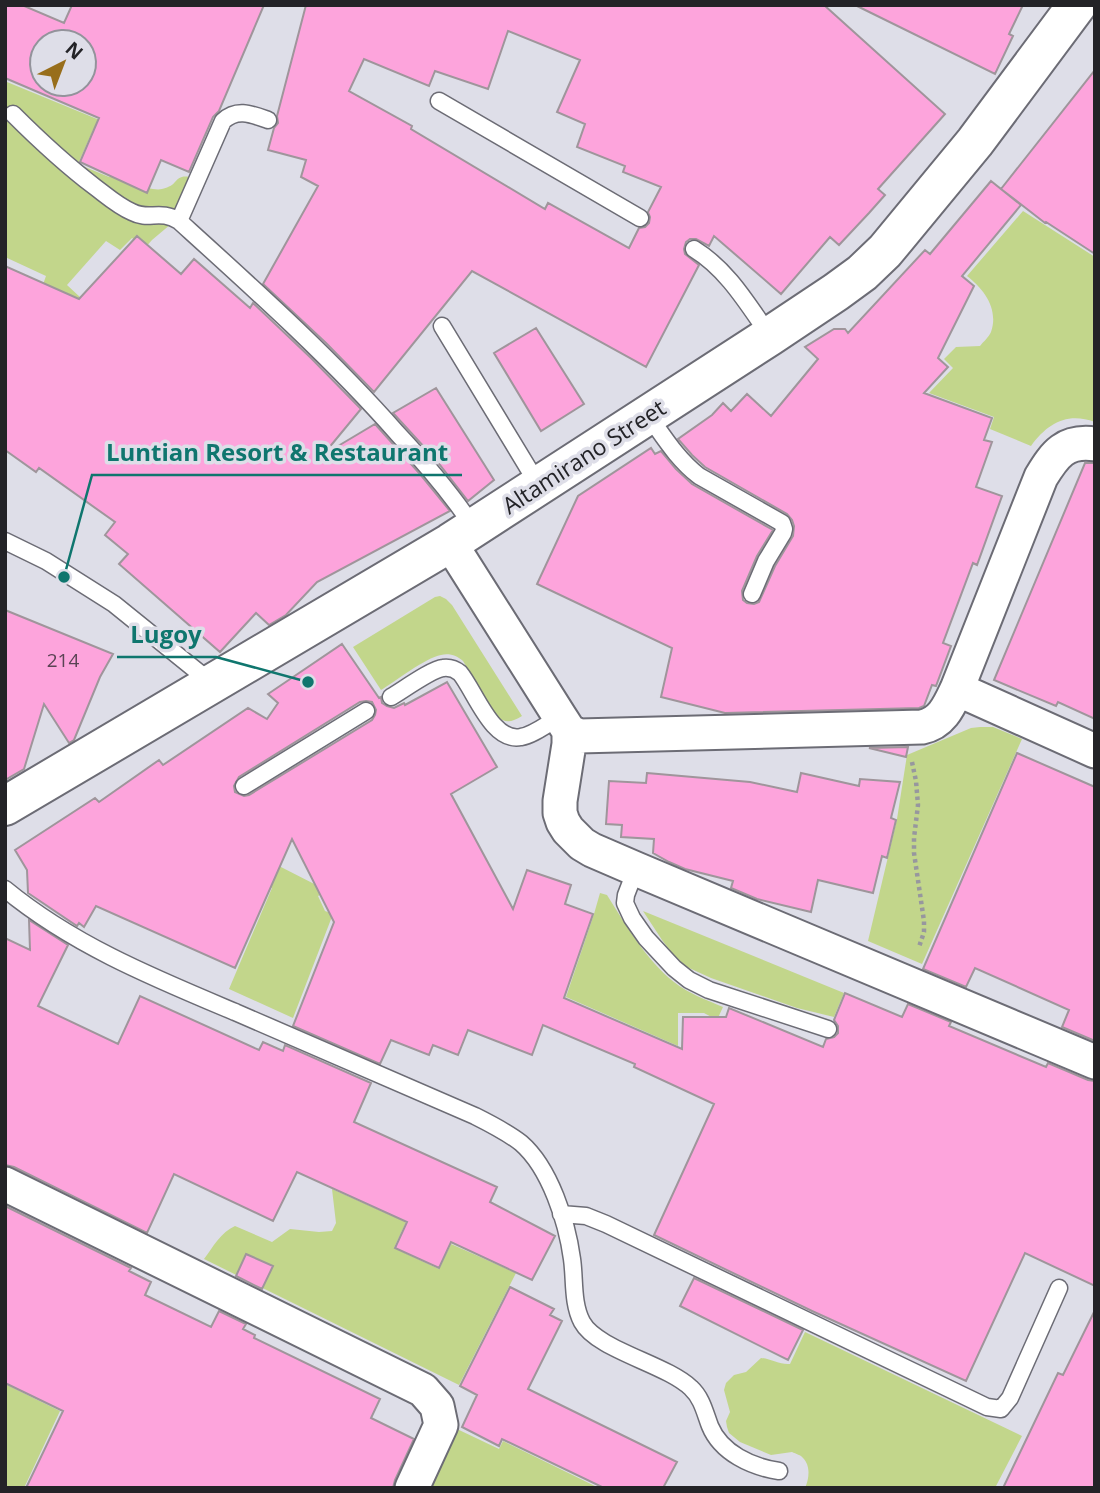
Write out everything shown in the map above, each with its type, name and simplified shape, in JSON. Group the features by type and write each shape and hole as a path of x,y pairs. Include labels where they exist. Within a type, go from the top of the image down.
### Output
{"main road":[{"name":"Altamirano Street","path":"5,806 462,536 862,273 885,251 975,142 1077,5"}],"street":[{"path":"564,724 579,736 587,737 930,726 946,710 957,689 1041,477 1051,460 1066,447 1081,442 1095,444"},
{"path":"462,536 564,724 569,744 560,813 568,830 582,844 1095,1062"},
{"path":"957,689 1095,751"},
{"path":"5,1184 423,1390 437,1406 441,1425 412,1488"}],"lane":[{"path":"439,101 640,218"},
{"path":"179,221 223,121 238,113 248,113 268,120"},
{"path":"13,114 66,164 115,203 138,215 161,214 179,221 331,363 442,482 462,536"},
{"path":"694,249 712,261 722,272 770,336"},
{"path":"442,326 539,486"},
{"path":"648,415 680,460 690,469 782,523 783,533 766,561 752,594"},
{"path":"5,541 46,561 114,604 213,684"},
{"path":"391,697 436,670 448,668 460,673 495,727 509,736 524,737 564,724"},
{"path":"244,786 366,711"},
{"path":"636,869 625,903 646,938 674,968 689,980 709,990 828,1029"},
{"path":"5,889 57,928 88,946 154,978 495,1126 523,1145 543,1170 561,1214 572,1257 578,1312 586,1329 692,1388 711,1429 725,1446 750,1464 779,1471"},
{"path":"561,1214 586,1216 606,1224 994,1409 1001,1409 1010,1398 1059,1289"}],"path":[{"path":"901,728 916,781 918,805 914,853 924,921 922,941 904,982"}],"green space":[{"path":"7,82 28,91 28,98 46,98 136,135 131,147 93,130 78,164 109,177 115,174 151,189 168,187 181,177 202,180 190,208 145,248 132,238 120,250 106,241 67,285 81,298 108,310 40,293 46,276 5,257"},
{"path":"1023,211 1095,257 1095,422 1076,418 1059,422 1044,431 1031,446 990,429 994,417 929,393 953,368 944,359 956,347 980,346 990,334 993,315 988,300 967,276"},
{"path":"440,596 452,605 522,716 509,721 496,716 463,661 456,656 441,655 427,660 381,690 353,647"},
{"path":"993,727 1022,739 922,964 868,941 897,819 907,755 971,728"},
{"path":"240,846 328,891 318,896 325,911 333,914 293,1018 229,989 272,888 216,865"},
{"path":"600,893 607,895 637,942 664,973 686,990 723,1007 717,1020 704,1013 678,1013 678,1046 566,997"},
{"path":"643,911 844,993 834,1017 797,1008 687,967 674,956"},
{"path":"332,1189 406,1222 394,1248 439,1269 451,1244 516,1273 459,1385 204,1259 221,1236 235,1226 272,1242 290,1229 332,1231 336,1223"},
{"path":"805,1332 1022,1436 995,1488 805,1488 808,1469 801,1456 792,1452 771,1455 740,1442 729,1433 726,1421 730,1412 724,1390 726,1383 734,1375 746,1372 761,1358 790,1364"},
{"path":"5,1384 60,1411 24,1488 5,1488"},
{"path":"457,1429 499,1449 503,1441 599,1488 427,1488"}],"building":[{"path":"5,5 22,5 64,23 72,5 264,5 219,111 213,117 189,172 161,160 147,193 80,162 99,118 52,98 98,98 98,28 28,28 28,88 5,78"},
{"path":"306,5 824,5 945,114 878,189 885,195 869,213 839,245 830,237 781,294 714,236 709,246 696,239 686,242 685,254 699,265 646,367 472,271 374,392 263,284 318,186 301,177 306,160 268,150 278,123 277,116","holes":["508,31 580,60 557,112 585,124 577,147 625,166 623,172 661,187 648,212 649,223 639,228 629,248 548,203 545,209 411,129 412,126 349,91 364,59 429,86 435,71 488,89"]},
{"path":"855,5 1023,5 1009,34 1013,36 995,74"},
{"path":"1095,70 1095,254 1045,223 1001,189"},
{"path":"991,181 1021,205 962,276 974,286 938,358 948,367 924,393 992,418 984,440 992,442 976,487 1002,496 977,565 973,563 943,643 951,646 936,686 932,685 924,706 725,713 661,697 672,648 537,584 578,496 651,448 655,454 661,451 692,484 773,530 757,556 742,591 743,600 747,603 759,602 775,566 793,536 792,520 787,514 705,467 678,439 712,415 723,403 731,411 747,394 771,416 818,359 805,347 834,329 845,329 848,333 925,250 930,254"},
{"path":"137,236 181,274 194,259 250,308 253,303 361,409 323,455 375,424 450,511 317,582 286,615 269,625 256,613 220,652 119,564 128,554 105,535 115,522 39,468 36,472 5,450 5,266 79,299"},
{"path":"536,328 584,404 541,431 494,353"},
{"path":"436,388 494,480 468,501 436,460 393,413"},
{"path":"1085,463 1095,463 1095,719 1058,702 1056,706 994,680"},
{"path":"5,610 113,654 100,677 74,740 69,743 44,704 24,769 5,780"},
{"path":"342,644 379,698 381,697 382,703 387,706 394,708 404,703 405,705 447,682 497,767 451,794 513,909 527,870 571,885 565,904 593,914 564,998 682,1049 683,1017 726,1017 729,1008 823,1047 826,1039 838,1033 834,1020 845,993 902,1017 908,1004 951,1022 949,1026 1046,1067 1048,1063 1095,1081 1095,1286 1025,1253 966,1381 654,1235 714,1104 634,1067 635,1064 543,1025 532,1055 468,1030 458,1055 433,1045 429,1055 391,1040 380,1064 293,1026 334,922 292,839 235,968 96,906 84,927 79,923 77,926 28,893 27,870 15,850 95,798 99,802 159,760 163,765 248,708 267,719 278,703 268,694","holes":["360,702 372,702 376,710 372,720 249,795 235,792 234,786 239,777"]},
{"path":"908,747 906,757 869,748"},
{"path":"1017,753 1095,787 1095,1041 1062,1027 1069,1010 975,968 966,987 923,969"},
{"path":"647,773 750,782 797,792 801,773 859,786 860,779 900,782 891,818 896,820 887,858 882,856 873,893 818,880 811,912 757,899 731,888 733,881 685,869 669,862 653,853 654,839 621,837 622,825 606,824 609,781 646,783"},
{"path":"29,920 68,945 38,1006 118,1044 140,996 259,1050 263,1042 283,1051 285,1045 371,1083 354,1122 497,1187 490,1202 555,1236 532,1280 451,1242 439,1268 395,1248 407,1222 297,1172 273,1221 174,1174 147,1233 5,1165 5,938 30,950"},
{"path":"5,1206 131,1268 129,1271 151,1282 145,1295 211,1327 219,1311 246,1324 243,1329 255,1335 254,1338 380,1399 371,1418 414,1439 393,1488 26,1488 63,1411 5,1383"},
{"path":"246,1254 273,1266 262,1289 236,1276"},
{"path":"694,1278 803,1330 788,1360 680,1306"},
{"path":"510,1287 554,1309 550,1315 562,1321 528,1389 677,1462 663,1488 604,1488 502,1439 499,1446 462,1427 477,1395 460,1386"},
{"path":"1095,1310 1095,1488 1003,1488 1058,1373 1063,1375"}],"place":[{"name":"Luntian Resort & Restaurant","path":"64,577"},
{"name":"Lugoy","path":"308,682"}]}
